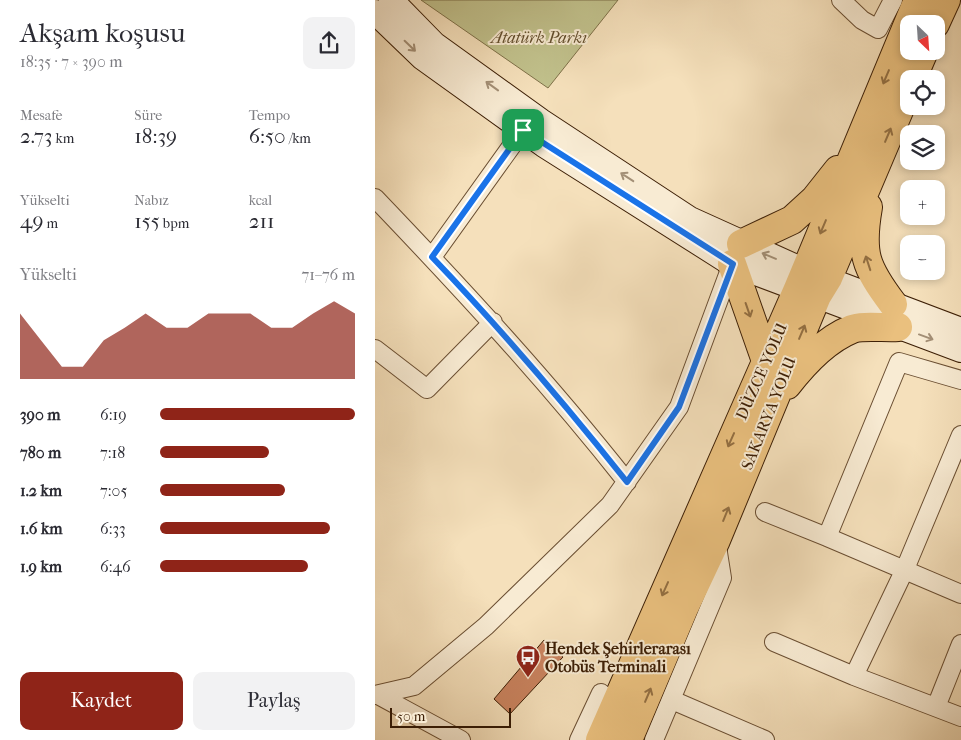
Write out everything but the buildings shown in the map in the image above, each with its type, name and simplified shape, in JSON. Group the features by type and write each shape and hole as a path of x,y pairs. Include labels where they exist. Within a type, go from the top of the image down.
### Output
{"highway":[{"name":"DÜZCE YOLU","path":"600,740 766,361 812,284 865,158 918,0"},
{"path":"939,15 945,0"},
{"path":"766,361 737,254 792,220 865,158 900,102"},
{"path":"768,410 802,366 824,346 853,329 896,315 867,263 863,236 865,158"},
{"name":"SAKARYA YOLU","path":"628,740 684,608 716,540 768,410 812,284"},
{"path":"601,693 649,626"}],"main road":[{"path":"391,0 434,44 541,121 690,219 737,254"},
{"path":"375,12 423,58 523,130 737,254 896,315 961,330"},
{"path":"896,315 961,350"}],"street":[{"path":"841,0 862,20 878,29 893,0"},
{"path":"432,257 523,130"},
{"path":"375,198 493,322 580,422 627,482"},
{"path":"377,695 414,686 486,626 610,505 679,407 737,254"},
{"path":"375,349 427,389 493,322"},
{"path":"827,537 899,362 961,380"},
{"path":"854,676 905,569 961,435"},
{"path":"765,512 961,594"},
{"path":"654,740 722,578 716,540"},
{"path":"774,642 854,676 961,716"},
{"path":"935,707 961,644"},
{"path":"579,740 601,693"},
{"path":"377,695 461,740"},
{"path":"672,700 765,740"}],"green space":[{"name":"Atatürk Parkı","path":"421,0 618,0 548,88"}],"place":[{"name":"Hendek Şehirlerarası Otobüs Terminali","path":"528,678"}],"route":[{"path":"523,130 733,264 679,407 627,482 580,422 493,322 432,257 523,130"}]}
